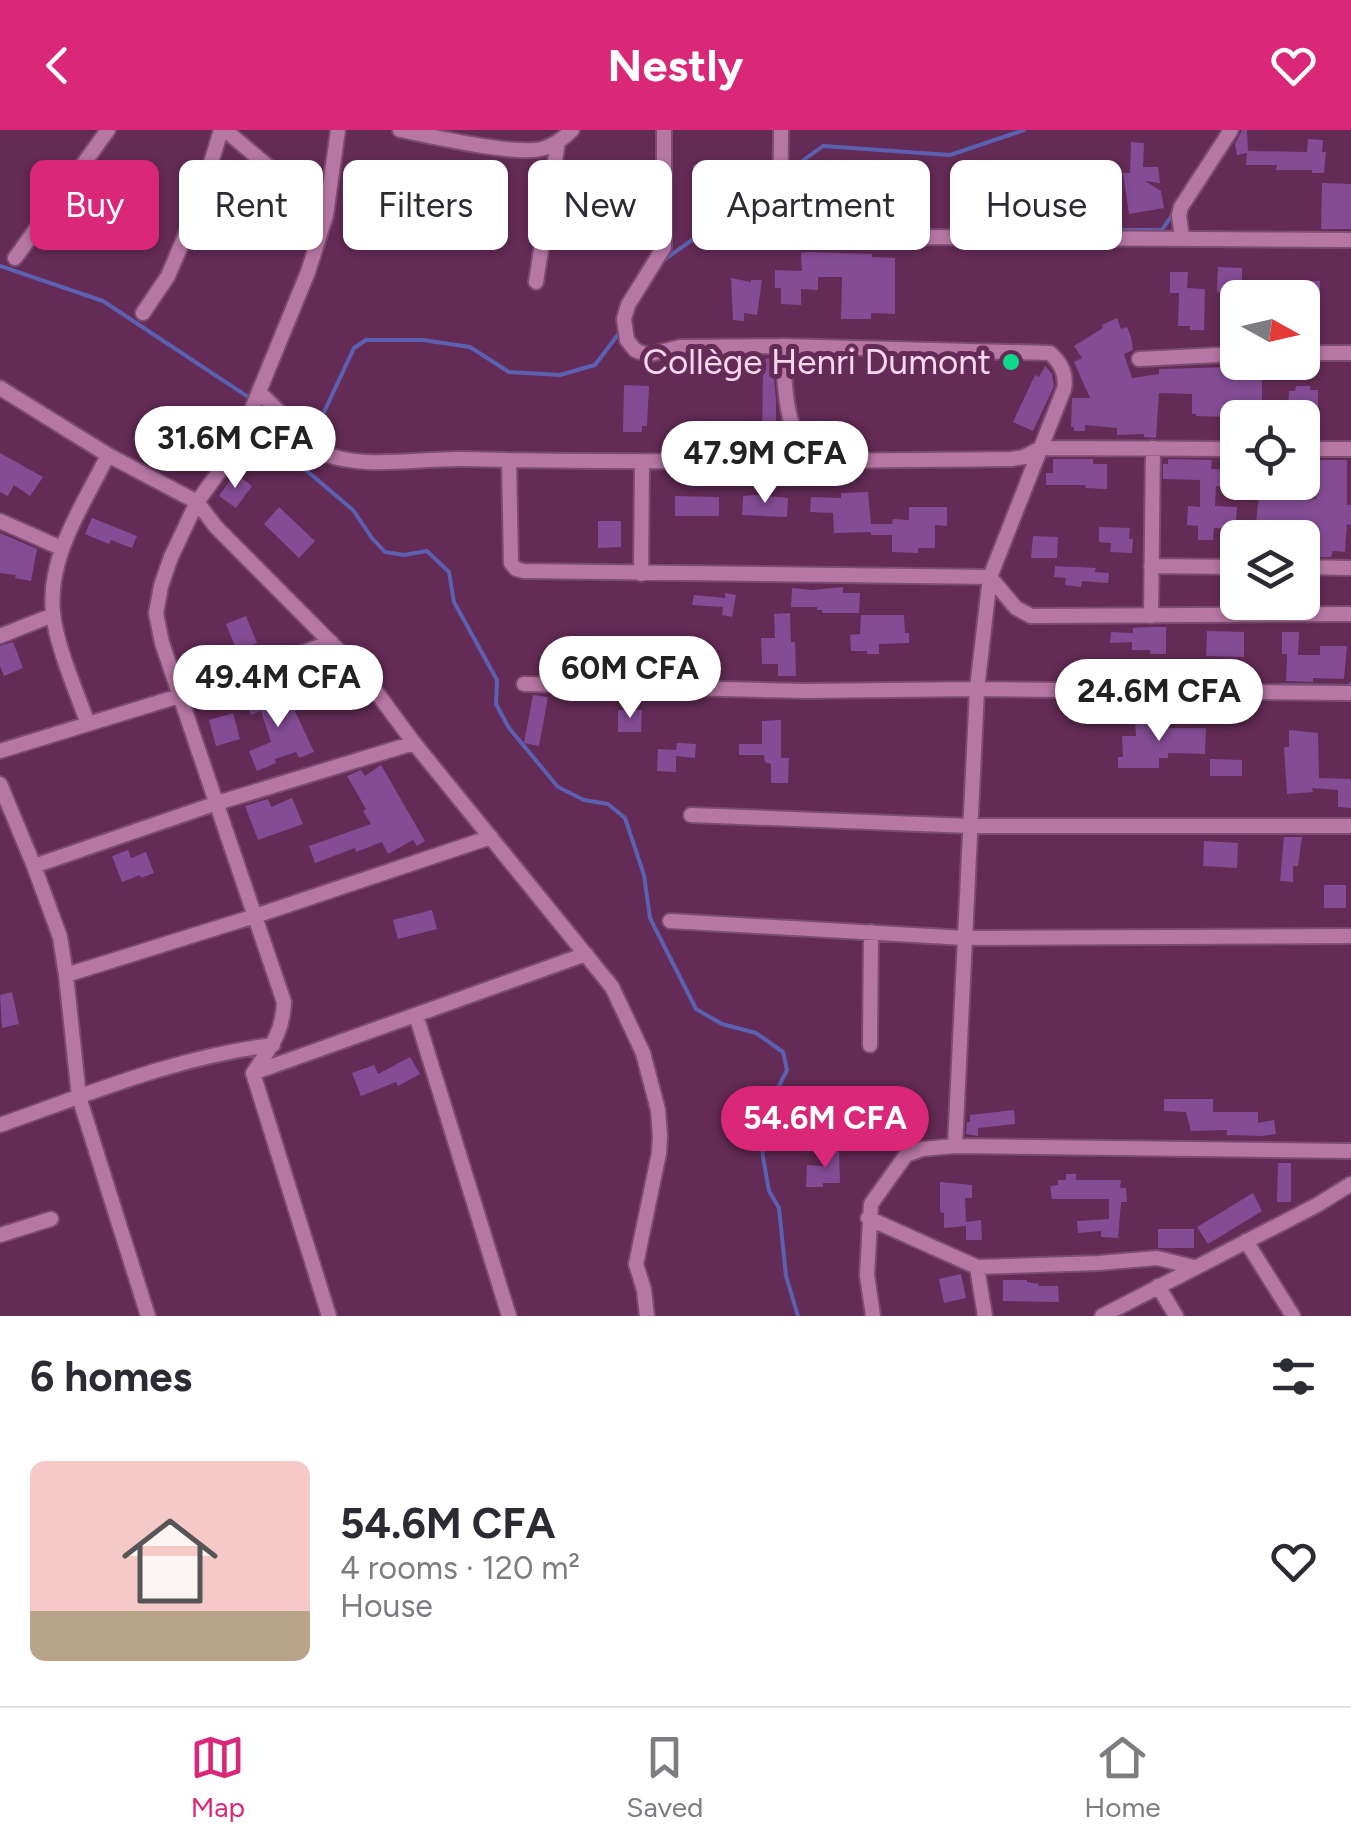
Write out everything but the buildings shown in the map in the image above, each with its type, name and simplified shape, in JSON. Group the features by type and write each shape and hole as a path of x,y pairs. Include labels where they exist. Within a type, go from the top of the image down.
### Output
{"street":[{"path":"15,258 108,130"},
{"path":"143,314 168,276 223,130 326,215"},
{"path":"253,1073 283,1022 284,1002 162,643 156,613 171,556 197,502 242,433 308,272 326,215 338,130"},
{"path":"400,130 532,151 558,142 572,130"},
{"path":"664,130 664,247 628,305 624,319 626,340 635,350 647,355 680,347 782,346 1050,353 1064,372 1066,380 1042,448 990,577 977,689 955,1146"},
{"path":"781,130 780,230 784,236 1351,240"},
{"path":"1182,238 1181,207 1231,130"},
{"path":"536,282 558,142"},
{"path":"782,346 795,430 808,446 832,461"},
{"path":"1320,354 1351,353"},
{"path":"1139,358 1220,355"},
{"path":"0,388 108,455 197,502 216,528 366,678 612,987 642,1053 658,1110 658,1153 636,1264 647,1316"},
{"path":"260,393 319,451 370,462 430,458 642,462 1011,459 1024,458 1042,448 1220,449"},
{"path":"1151,616 1153,448"},
{"path":"1320,449 1351,450"},
{"path":"88,724 53,615 53,582 61,548 108,455"},
{"path":"509,460 511,563 524,572 990,577 1016,608 1031,616 1351,614"},
{"path":"642,462 642,574"},
{"path":"0,521 61,548"},
{"path":"1152,566 1220,567"},
{"path":"1320,568 1351,568"},
{"path":"0,636 53,615"},
{"path":"0,751 225,682 331,642"},
{"path":"524,684 806,691 1351,693"},
{"path":"34,866 217,803 414,743"},
{"path":"0,784 60,937 79,1097 148,1316"},
{"path":"691,815 970,826 1351,826"},
{"path":"66,975 490,837"},
{"path":"670,920 964,938 1351,936"},
{"path":"870,1045 872,932"},
{"path":"253,1073 586,954"},
{"path":"416,1015 509,1316"},
{"path":"0,1126 196,1060 272,1045"},
{"path":"253,1073 329,1316"},
{"path":"874,1316 867,1275 871,1204 906,1155 922,1149 955,1146 1351,1150"},
{"path":"1102,1316 1351,1184"},
{"path":"0,1236 51,1218"},
{"path":"868,1218 977,1267 1099,1264 1156,1258 1194,1266"},
{"path":"1246,1240 1293,1316"},
{"path":"977,1267 985,1316"},
{"path":"1158,1286 1176,1316"}],"waterway":[{"path":"804,160 823,146 950,155 1024,130"},
{"path":"1122,230 1162,230 1174,212"},
{"path":"661,262 692,240"},
{"path":"0,266 103,301 262,406 273,416 300,465 353,510 385,552 404,555 427,551 449,572 454,602 497,680 496,704 509,728 558,787 584,800 608,804 625,818 644,875 650,918 696,1009 722,1024 756,1033 783,1052 787,1070 761,1133 769,1191 779,1208 786,1276 798,1316"},
{"path":"311,440 354,348 366,340 423,340 470,347 509,372 560,375 595,365 620,332"},
{"path":"1282,685 1351,684"}],"place":[{"name":"Collège Henri Dumont","path":"1011,362"}]}
